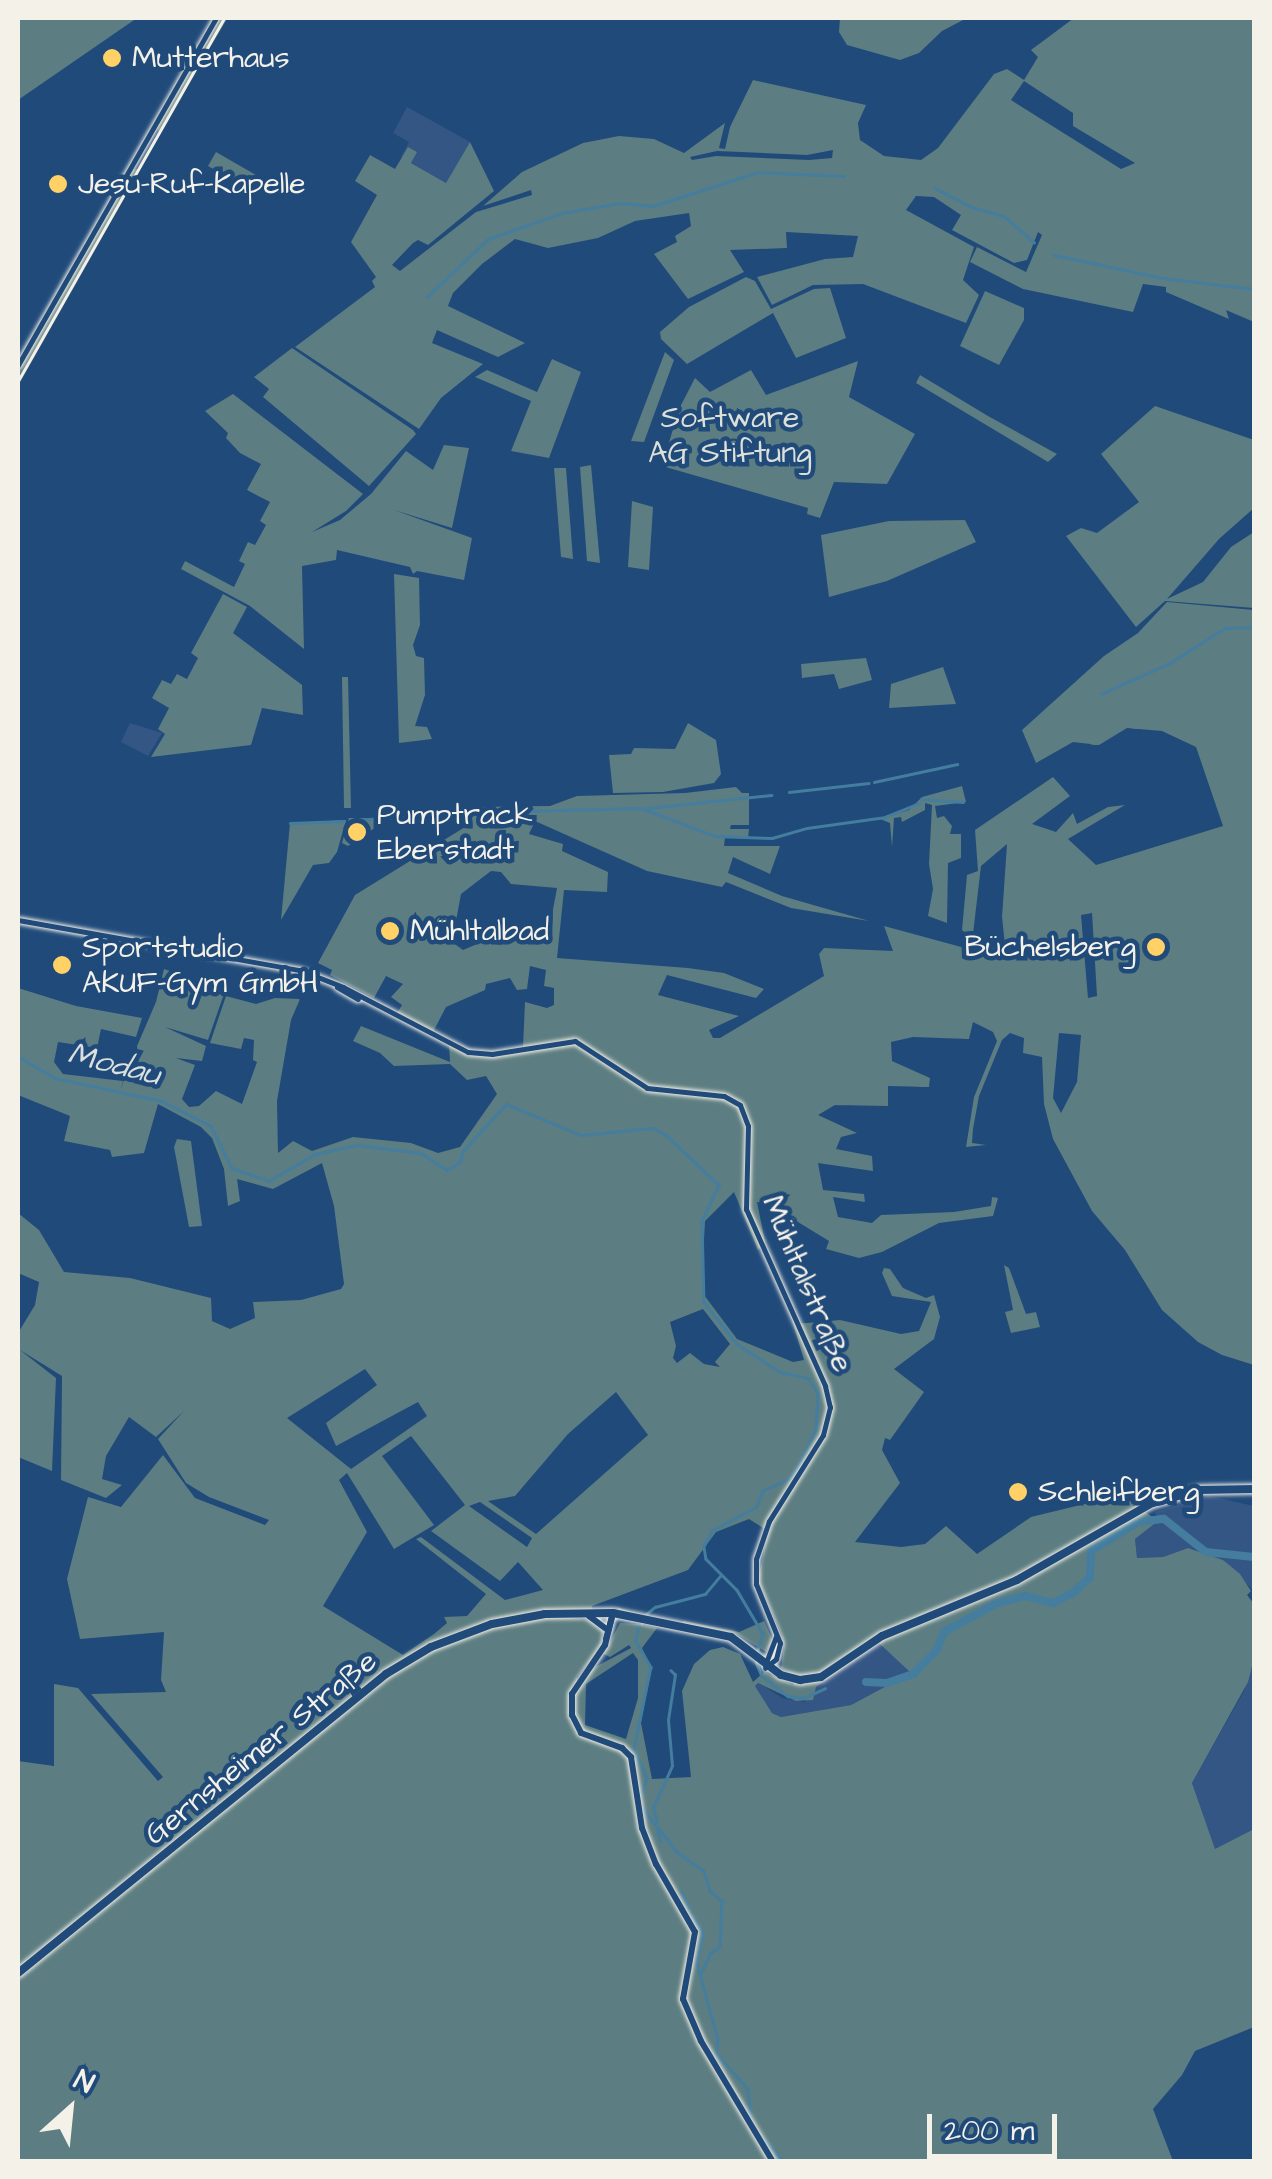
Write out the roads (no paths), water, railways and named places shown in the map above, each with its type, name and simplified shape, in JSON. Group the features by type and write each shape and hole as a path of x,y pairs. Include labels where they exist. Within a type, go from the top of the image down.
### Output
{"main road":[{"path":"658,1624 734,1642 792,1682 821,1677 882,1636 1017,1580 1150,1504 1199,1490 1254,1489"},
{"name":"Gernsheimer Straße","path":"561,1614 612,1616"},
{"name":"Gernsheimer Straße","path":"18,1973 386,1674 432,1647 492,1624 561,1614 612,1616 658,1624"},
{"path":"589,1616 606,1629"},
{"path":"605,1645 612,1616"},
{"path":"612,1616 605,1645 572,1694 575,1724 586,1736 625,1750 631,1757 642,1828 656,1864 696,1932 683,1999 700,2041 772,2162"},
{"path":"658,1624 731,1637 762,1661"}],"street":[{"path":"18,366 216,18"},
{"name":"Mühltalstraße","path":"18,920 300,970 478,1054 575,1042 647,1088 729,1098 745,1111 746,1209 825,1386 830,1407 823,1434 769,1521 756,1560 756,1584 779,1653 762,1661"}],"waterway":[{"path":"427,297 488,239 562,213 620,203 653,206 758,172 844,176"},
{"path":"935,188 972,207 1004,216 1034,242"},
{"path":"1054,255 1163,278 1254,289"},
{"path":"1101,694 1170,663 1225,628 1254,627"},
{"path":"874,782 957,764"},
{"path":"789,792 868,783"},
{"path":"648,808 771,795"},
{"path":"921,799 963,802"},
{"path":"482,812 641,808 715,836 772,838 807,828 885,817 919,803"},
{"path":"353,820 475,812"},
{"path":"290,823 344,821"},
{"name":"Modau","path":"18,1056 55,1078 162,1101 211,1126 232,1168 269,1181 315,1154 357,1145 421,1153 447,1170 460,1162 463,1151 506,1104 581,1135 653,1128 666,1135 719,1185 702,1221 704,1302 737,1344 780,1372 808,1378 818,1393 816,1430 790,1479 763,1491 757,1507 712,1531 704,1547 706,1559 737,1590 763,1634 757,1654"},
{"name":"Modau","path":"866,1682 887,1683 913,1674 937,1650 944,1632 997,1603 1026,1596 1053,1603 1073,1593 1090,1577 1091,1551 1138,1522 1164,1519 1206,1552 1254,1557"},
{"path":"645,1615 655,1607 705,1594 720,1576"},
{"path":"635,1641 639,1625"},
{"path":"637,1643 651,1667 634,1749 647,1778 640,1800"},
{"name":"Modau","path":"756,1662 762,1676 788,1696 804,1698 825,1688"},
{"path":"657,1822 653,1808 672,1766 668,1720 675,1675 671,1671"},
{"path":"642,1807 677,1852 704,1871 710,1891 722,1901 720,1947 711,1953 701,1974"},
{"path":"658,1830 661,1842"},
{"path":"681,1891 689,1908"},
{"path":"695,1919 703,1932 697,1963 718,2040 716,2053 748,2089 751,2118"},
{"path":"759,2133 784,2162"}],"tram line":[{"path":"18,381 224,18"}],"place":[{"name":"Mutterhaus","path":"112,58"},
{"name":"Jesu-Ruf-Kapelle","path":"58,184"},
{"name":"Pumptrack Eberstadt","path":"357,832"},
{"name":"Mühltalbad","path":"390,931"},
{"name":"Büchelsberg","path":"1156,947"},
{"name":"Sportstudio AKUF–Gym GmbH","path":"62,965"},
{"name":"Schleifberg","path":"1018,1492"}],"park label":[{"name":"Software AG Stiftung","path":"730,435"}]}
